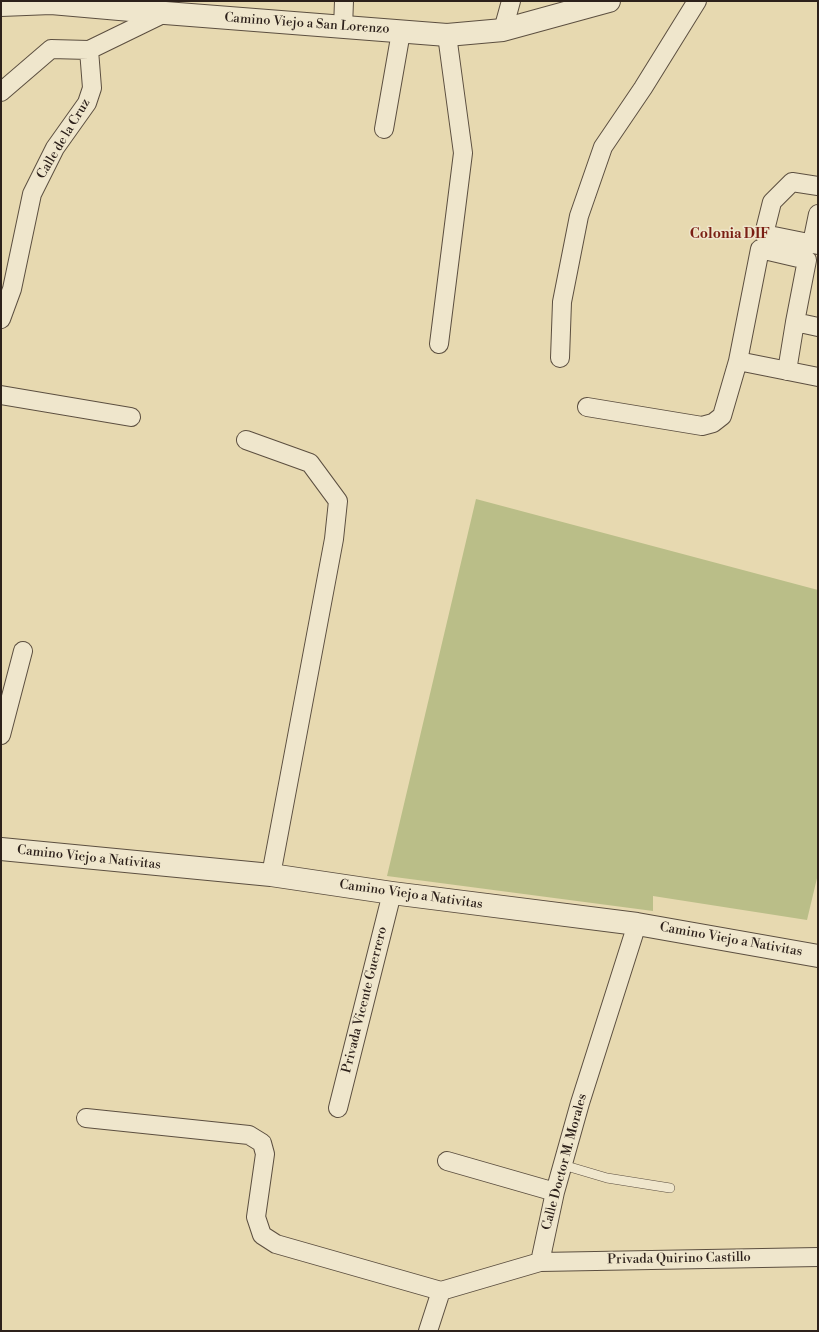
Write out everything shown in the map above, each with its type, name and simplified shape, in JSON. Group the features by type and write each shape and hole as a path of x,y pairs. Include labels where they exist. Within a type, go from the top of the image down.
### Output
{"street":[{"path":"343,28 344,1"},
{"path":"503,30 511,1"},
{"name":"Camino Viejo a San Lorenzo","path":"1,5 52,2 343,28 447,35 503,30 609,1"},
{"path":"560,358 562,302 579,216 603,147 643,88 697,1"},
{"path":"1,92 51,49 89,50 165,13"},
{"path":"384,129 402,32"},
{"path":"439,344 463,153 447,35"},
{"name":"Calle de la Cruz","path":"1,319 7,289 32,194 55,148 87,103 92,88 89,50"},
{"path":"814,253 764,234 772,202 792,182 818,186"},
{"path":"787,371 795,322 814,253 818,214"},
{"path":"587,407 702,426 713,423 722,416 738,361 760,249 814,253"},
{"path":"795,322 818,327"},
{"path":"738,361 818,377"},
{"path":"1,396 131,417"},
{"path":"246,440 310,463 338,501 334,539 271,875"},
{"path":"1,735 23,651"},
{"name":"Camino Viejo a Nativitas","path":"1,849 271,875 392,893 637,924 818,956"},
{"name":"Privada Vicente Guerrero","path":"338,1108 392,893"},
{"name":"Calle Doctor M. Morales","path":"540,1262 555,1192 580,1103 637,924"},
{"path":"86,1118 248,1135 262,1143 265,1154 256,1217 262,1235 276,1244 441,1291 540,1262"},
{"path":"447,1161 555,1192"},
{"name":"Privada Quirino Castillo","path":"540,1262 818,1257"},
{"path":"428,1331 441,1291"}],"lane":[{"path":"563,1165 607,1178 670,1188"}],"green space":[{"path":"476,499 818,590 818,874 807,920 653,896 653,911 387,876"}],"district":[{"name":"Colonia DIF","path":"730,235"}]}
